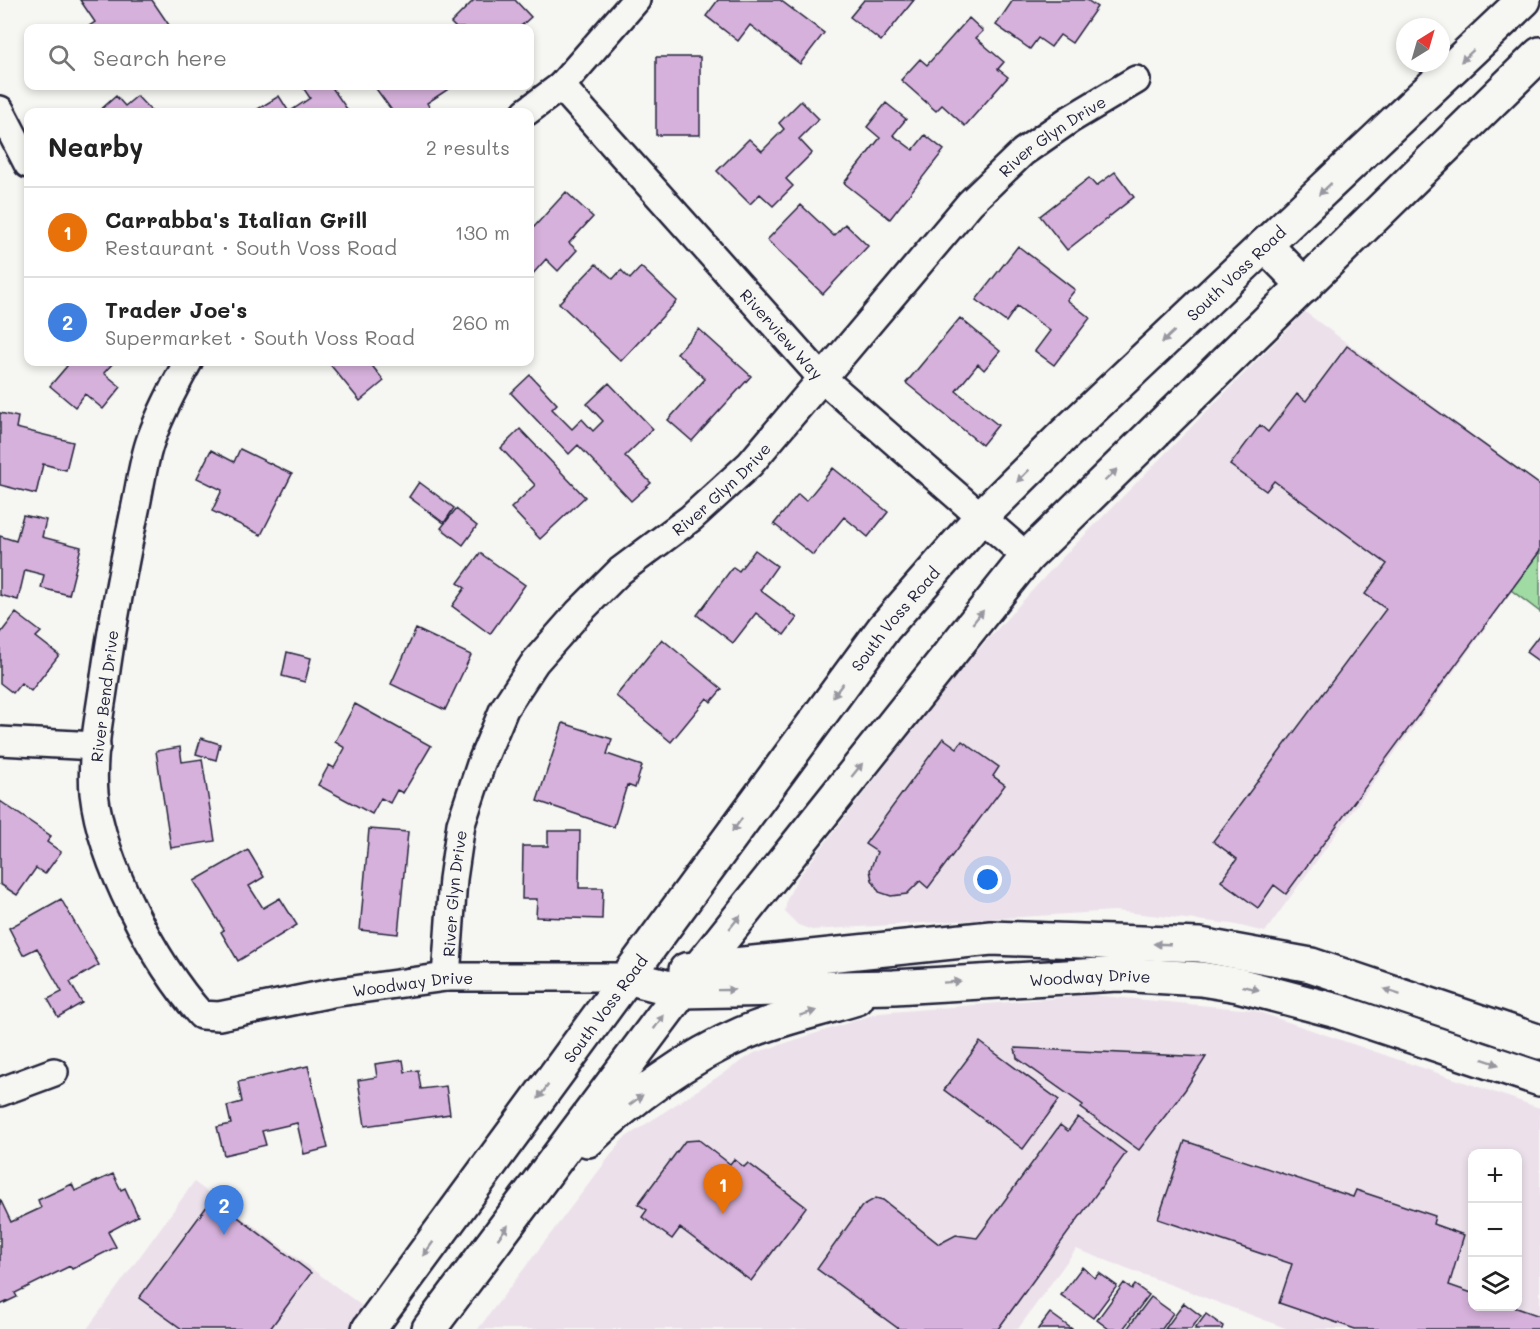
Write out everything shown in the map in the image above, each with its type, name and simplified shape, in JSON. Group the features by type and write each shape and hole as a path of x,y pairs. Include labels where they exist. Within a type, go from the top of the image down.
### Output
{"main road":[{"name":"South Voss Road","path":"375,1327 627,977 884,628 982,516 1524,0"},
{"path":"429,1329 690,980 1027,556 1540,54"},
{"path":"1265,245 1305,286"},
{"name":"Woodway Drive","path":"690,980 991,938 1200,945 1311,965 1540,1042"},
{"path":"1200,945 1201,979"},
{"name":"Woodway Drive","path":"627,977 894,987 1118,974 1201,979 1238,985 1338,1011 1540,1079"},
{"path":"530,1196 609,1120 672,1072 742,1034 894,987"},
{"path":"1442,1046 1448,1011"}],"street":[{"path":"531,108 561,86 636,0"},
{"name":"River Glyn Drive","path":"446,977 453,879 461,824 481,764 504,709 535,662 579,612 620,571 691,518 750,464 970,203 1023,152 1069,120 1136,80"},
{"name":"Riverview Way","path":"561,86 822,378 1027,556"},
{"path":"0,110 24,156"},
{"name":"River Bend Drive","path":"186,366 167,400 150,442 114,613 96,746 94,791 101,829 115,869 157,953 184,996 201,1015"},
{"path":"0,741 96,746"},
{"name":"Woodway Drive","path":"201,1015 238,1014 332,993 446,977 627,977"},
{"path":"0,1092 54,1072"}],"shaded area":[{"path":"1305,312 1540,485 1540,552 1265,932 1232,924 1115,911 812,930 798,925 785,912 787,899 797,879 959,671 1061,559"},
{"path":"1092,995 1253,1010 1540,1108 1540,1329 1288,1329 1076,1249 1018,1329 478,1329 623,1139 754,1053 879,1013"},
{"path":"194,1182 369,1311 355,1329 87,1329"}],"green space":[{"path":"1540,551 1540,612 1511,590"}],"building":[{"path":"80,0 152,0 168,24 92,24 95,22"},
{"path":"474,0 515,0 531,17 523,24 451,23"},
{"path":"718,0 780,0 824,33 800,64 750,25 738,41 706,16"},
{"path":"864,0 914,0 881,41 850,17"},
{"path":"1013,0 1087,0 1097,7 1072,43 1060,35 1051,47 1038,38 1030,49 996,25"},
{"path":"969,18 983,31 976,38 1004,62 998,69 1008,77 965,126 942,105 936,111 901,80 920,59 927,65"},
{"path":"656,57 700,57 700,135 656,135"},
{"path":"305,90 334,90 346,108 295,108 310,98"},
{"path":"377,90 447,90 427,103 430,108 390,108"},
{"path":"116,96 125,106 137,96 148,108 102,108"},
{"path":"279,96 286,108 260,108"},
{"path":"801,101 819,119 799,139 812,153 786,179 793,186 773,206 760,194 750,204 717,171 749,139 762,151 784,129 779,123"},
{"path":"886,103 906,119 893,135 913,150 925,135 944,150 890,219 844,183 880,138 867,127"},
{"path":"1115,172 1134,197 1067,250 1040,216 1089,178 1096,186"},
{"path":"566,192 593,217 569,243 577,250 558,271 546,259 534,272 534,227"},
{"path":"801,205 834,236 845,224 868,246 823,294 767,240"},
{"path":"1018,246 1075,290 1067,300 1090,318 1054,365 1035,351 1050,331 1017,306 1006,322 976,300"},
{"path":"596,264 613,279 621,270 630,279 641,267 677,301 621,361 559,303"},
{"path":"960,318 1000,351 984,370 978,364 956,391 998,425 982,445 906,383"},
{"path":"699,329 751,376 692,441 668,420 705,379 677,353"},
{"path":"1347,346 1540,485 1540,551 1286,894 1274,885 1258,908 1221,881 1237,859 1213,841 1386,609 1365,594 1387,564 1274,481 1266,491 1230,465 1260,425 1268,432 1297,394 1306,401"},
{"path":"67,366 110,366 104,373 121,387 103,409 85,394 75,407 50,386"},
{"path":"331,366 372,366 384,381 360,401"},
{"path":"530,375 557,404 552,409 572,429 582,419 593,431 603,421 587,404 609,383 653,429 625,456 651,483 631,501 578,445 569,454 511,393"},
{"path":"0,413 18,417 16,428 73,442 66,470 43,464 36,494 0,485"},
{"path":"520,429 585,497 540,539 511,508 535,485 501,448"},
{"path":"240,449 292,474 261,535 212,511 222,490 197,478 211,450 234,462"},
{"path":"833,468 888,512 868,537 844,517 813,555 774,524 798,494 806,501"},
{"path":"419,482 454,508 444,523 409,497"},
{"path":"456,509 477,526 463,545 441,528"},
{"path":"23,515 46,520 42,537 81,547 69,595 41,588 44,575 25,570 18,600 0,595 0,536 16,541"},
{"path":"755,550 777,566 760,590 797,618 784,635 756,613 733,643 697,615 733,567 739,571"},
{"path":"480,553 525,585 490,634 452,606 465,588 458,583"},
{"path":"16,613 41,632 36,637 59,655 31,691 21,683 13,693 0,683 0,634"},
{"path":"416,629 471,655 445,710 391,684"},
{"path":"1540,634 1540,662 1526,652"},
{"path":"662,639 722,689 711,702 707,698 671,742 616,696"},
{"path":"287,652 311,658 305,682 282,676"},
{"path":"355,704 431,746 403,793 397,790 390,803 381,798 372,814 318,785 329,765 334,768 345,748 335,742"},
{"path":"563,723 612,739 607,754 642,766 635,788 627,785 614,827 537,801"},
{"path":"201,738 220,744 216,760 196,754"},
{"path":"943,738 957,748 962,741 999,767 993,776 1005,785 928,888 920,881 907,894 891,896 879,892 872,880 870,870 877,852 865,844"},
{"path":"180,747 182,762 202,759 215,841 171,848 156,751"},
{"path":"0,801 51,836 47,842 61,852 45,874 36,868 17,895 0,884"},
{"path":"369,829 408,832 398,934 360,930"},
{"path":"548,831 580,831 579,888 603,888 602,919 536,917 537,899 522,899 523,846 548,846"},
{"path":"248,850 264,877 249,886 263,908 280,898 297,925 238,961 221,932 224,930 194,881"},
{"path":"61,899 99,965 70,982 82,1003 58,1017 48,999 62,992 37,948 23,955 9,928"},
{"path":"980,1042 1059,1100 1023,1149 944,1090"},
{"path":"1015,1048 1206,1057 1185,1090 1139,1150 1081,1108 1083,1105 1017,1058"},
{"path":"403,1060 405,1072 418,1070 421,1089 446,1086 450,1114 365,1126 358,1080 377,1077 375,1064"},
{"path":"308,1066 328,1148 304,1154 297,1123 262,1131 266,1145 224,1155 217,1127 231,1124 227,1106 242,1102 238,1082"},
{"path":"1078,1117 1126,1153 998,1329 899,1329 817,1269 862,1206 876,1198 883,1200 939,1244 956,1235 977,1238 1060,1125 1068,1131"},
{"path":"699,1140 730,1164 734,1159 744,1167 748,1163 806,1207 751,1281 680,1228 672,1239 642,1217 647,1210 638,1204 685,1141"},
{"path":"1185,1141 1353,1197 1356,1190 1435,1216 1433,1224 1464,1235 1449,1285 1468,1292 1468,1311 1522,1310 1540,1316 1540,1329 1355,1329 1279,1303 1292,1264 1158,1219"},
{"path":"113,1174 121,1190 125,1188 138,1216 108,1232 116,1247 15,1293 17,1297 0,1305 0,1199 11,1222 41,1208 38,1200 72,1184 75,1191"},
{"path":"213,1198 311,1273 270,1329 182,1329 139,1298"},
{"path":"1082,1267 1095,1278 1099,1273 1117,1286 1093,1318 1061,1295"},
{"path":"1124,1283 1132,1289 1135,1285 1149,1295 1123,1329 1109,1329 1097,1320"},
{"path":"1151,1297 1173,1313 1162,1329 1127,1329"},
{"path":"1184,1303 1201,1316 1191,1329 1165,1329"},
{"path":"1050,1313 1072,1329 1038,1329"},
{"path":"1206,1314 1223,1326 1222,1329 1195,1329"}],"place":[{"name":"Carrabba's Italian Grill","path":"723,1214"},
{"name":"Trader Joe's","path":"224,1235"}]}
